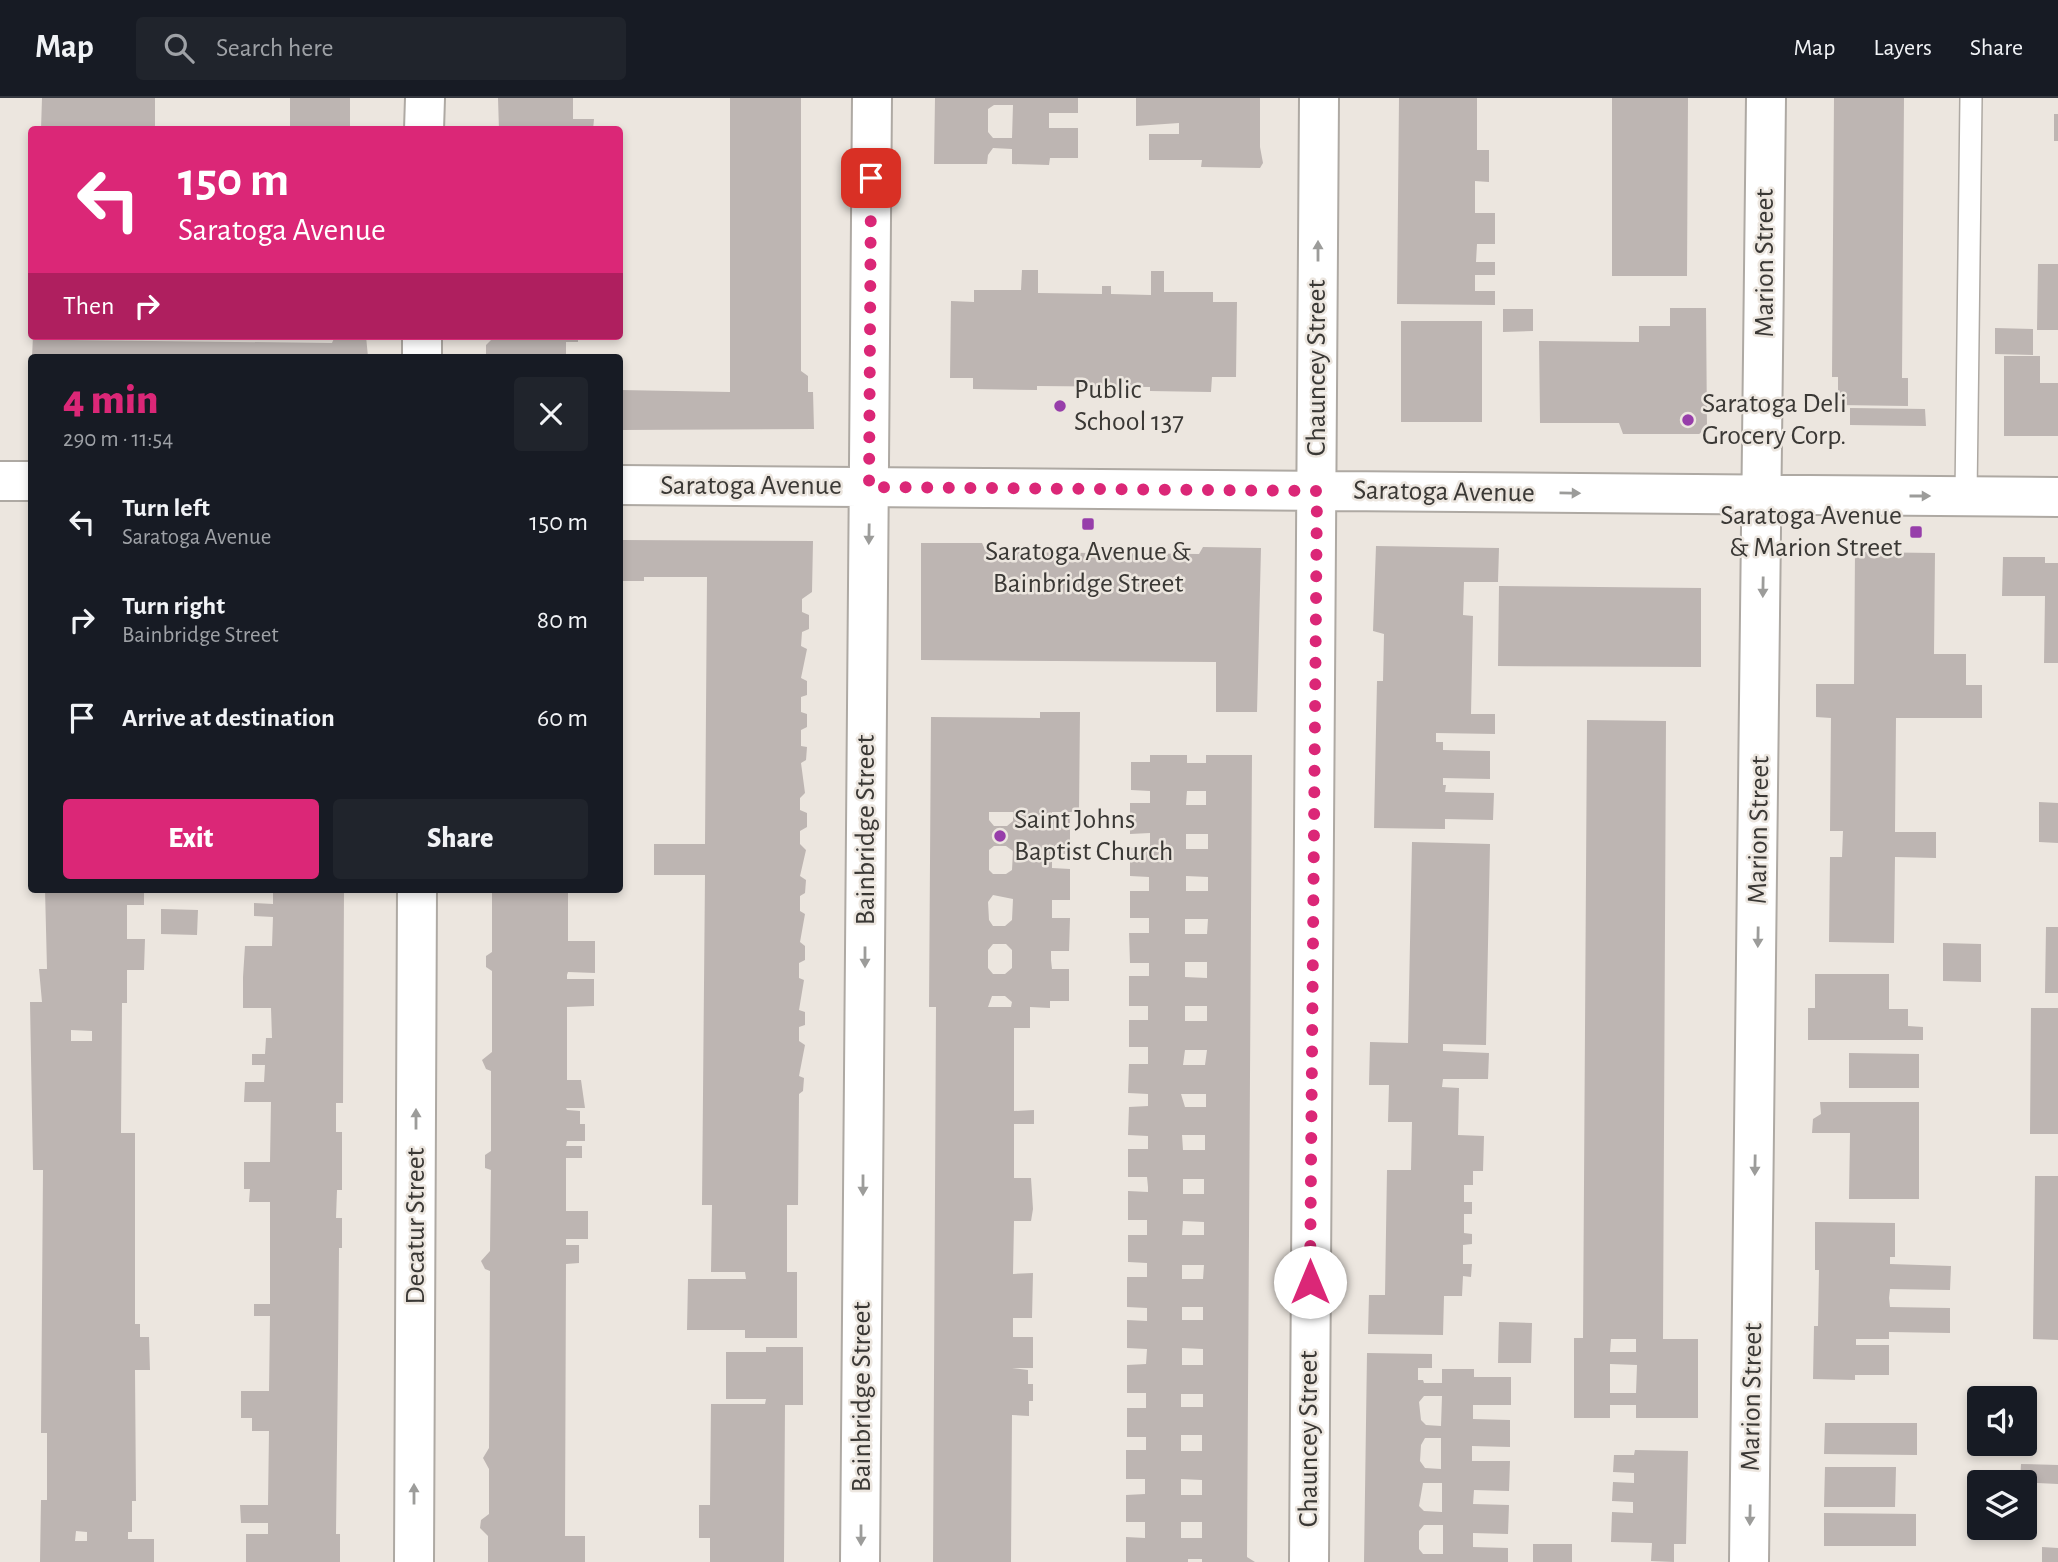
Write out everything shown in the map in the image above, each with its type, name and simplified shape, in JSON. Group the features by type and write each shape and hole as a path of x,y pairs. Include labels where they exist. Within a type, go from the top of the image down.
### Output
{"street":[{"path":"424,126 425,98"},
{"name":"Bainbridge Street","path":"860,1562 872,98"},
{"name":"Chauncey Street","path":"1308,1562 1319,98"},
{"name":"Marion Street","path":"1749,1562 1766,98"},
{"path":"0,481 28,481"},
{"name":"Saratoga Avenue","path":"623,485 2058,497"},
{"name":"Decatur Street","path":"414,1562 417,893"}],"lane":[{"path":"1966,496 1971,98"}],"building":[{"path":"42,98 155,98 155,126 41,126"},
{"path":"290,98 350,98 350,126 290,126"},
{"path":"498,98 573,98 573,119 594,119 593,126 499,126"},
{"path":"730,98 801,98 801,371 808,376 808,392 813,392 814,429 623,430 623,390 730,392"},
{"path":"935,98 1078,98 1078,113 1049,113 1049,128 1078,128 1078,158 1050,158 1049,165 1012,164 1012,149 993,148 988,155 987,164 934,164","holes":["994,105 1013,105 1012,138 993,138 988,132 988,109"]},
{"path":"1136,98 1260,98 1260,147 1263,163 1260,168 1201,167 1202,160 1149,160 1149,134 1179,134 1179,123 1136,126"},
{"path":"1399,98 1477,98 1477,150 1489,150 1489,182 1475,181 1475,213 1495,213 1495,244 1477,244 1476,262 1495,262 1495,275 1475,275 1475,291 1495,291 1495,305 1397,304"},
{"path":"1612,98 1688,98 1687,276 1612,276"},
{"path":"1834,98 1904,98 1902,378 1908,378 1908,406 1838,405 1838,377 1832,377"},
{"path":"2054,114 2058,114 2058,141 2054,141"},
{"path":"2038,264 2058,264 2058,330 2037,330"},
{"path":"1022,270 1038,270 1038,293 1102,294 1102,286 1111,286 1111,294 1151,295 1151,271 1164,271 1164,292 1213,292 1213,302 1237,302 1236,377 1212,377 1211,392 1150,391 1150,387 1037,386 1037,390 973,389 973,378 950,378 951,301 974,302 974,290 1021,290"},
{"path":"1670,308 1706,308 1707,429 1699,434 1623,434 1619,423 1540,423 1539,341 1639,342 1639,326 1670,326"},
{"path":"1503,309 1533,309 1533,331 1503,332"},
{"path":"1401,321 1482,321 1482,422 1401,422"},
{"path":"1995,328 2033,329 2033,355 1995,354"},
{"path":"33,340 332,343 333,340 366,340 368,354 32,354"},
{"path":"491,340 578,340 566,342 566,354 486,354 486,345"},
{"path":"2004,356 2040,356 2040,383 2058,383 2058,436 2004,436"},
{"path":"1850,408 1925,409 1926,426 1850,425"},
{"path":"623,540 813,541 812,592 802,599 802,612 809,615 809,629 802,632 801,646 807,649 801,678 807,681 807,695 801,697 801,712 807,714 807,727 801,730 801,746 807,747 806,760 801,763 805,793 800,798 800,810 807,813 807,827 800,831 800,844 806,850 800,876 806,880 805,893 800,896 800,911 805,914 800,942 805,946 805,960 799,963 799,978 804,980 799,1010 805,1012 805,1025 799,1027 799,1041 805,1045 799,1076 804,1078 803,1091 799,1094 798,1205 787,1205 787,1272 797,1272 797,1338 745,1338 745,1330 687,1330 688,1279 746,1279 745,1272 711,1272 712,1205 702,1205 705,875 654,875 654,844 705,844 707,577 644,577 644,581 623,581"},
{"path":"921,543 982,543 986,552 1199,554 1203,547 1261,548 1257,712 1216,712 1216,662 921,660"},
{"path":"1376,546 1499,548 1498,582 1464,582 1463,615 1473,616 1471,714 1495,714 1495,734 1436,733 1436,742 1443,742 1443,750 1490,751 1490,779 1443,778 1443,785 1446,785 1445,792 1494,793 1493,820 1445,819 1445,829 1374,828 1377,681 1383,681 1384,634 1373,631"},
{"path":"1855,552 1935,553 1934,654 1966,654 1966,685 1982,685 1982,718 1896,718 1895,832 1936,832 1936,858 1895,857 1894,943 1829,942 1830,857 1842,857 1843,831 1830,831 1831,718 1816,717 1816,684 1854,684"},
{"path":"2003,557 2045,557 2045,563 2058,563 2058,663 2044,663 2045,596 2002,596"},
{"path":"1499,586 1701,588 1701,667 1498,666"},
{"path":"1040,712 1080,712 1079,812 1052,812 1052,819 1070,819 1070,854 1052,854 1052,868 1070,869 1070,900 1052,900 1052,918 1070,918 1069,951 1051,951 1052,969 1069,969 1069,1001 1050,1001 1050,1008 1030,1007 1030,1028 1014,1028 1014,1111 1034,1110 1034,1124 1014,1124 1014,1178 1031,1178 1033,1209 1031,1221 1014,1221 1013,1274 1033,1273 1032,1318 1013,1318 1013,1337 1033,1337 1033,1368 1012,1368 1028,1370 1028,1384 1033,1384 1033,1401 1029,1401 1029,1416 1012,1415 1011,1562 933,1562 936,1007 929,1007 931,717 1040,718","holes":["989,812 1013,812 1013,821 1007,826 994,826 989,820","994,846 1006,846 1013,851 1012,870 1006,874 993,874 989,870 989,850","993,895 1013,899 1012,920 1005,926 993,926 989,920 988,902","993,944 1006,944 1012,950 1012,968 1005,974 993,974 988,968 988,950","992,996 1005,996 1012,1002 1011,1007 988,1007"]},
{"path":"1587,720 1666,721 1663,1339 1698,1339 1698,1418 1636,1418 1636,1405 1610,1405 1610,1418 1574,1418 1574,1338 1583,1338","holes":["1611,1339 1636,1339 1636,1352 1610,1352","1610,1364 1637,1365 1636,1393 1610,1393"]},
{"path":"1150,755 1187,755 1187,763 1206,763 1206,755 1252,755 1247,1557 1255,1562 1202,1562 1202,1559 1188,1559 1188,1562 1126,1562 1126,1537 1145,1538 1145,1522 1126,1522 1126,1495 1145,1494 1145,1479 1126,1479 1126,1450 1146,1450 1146,1437 1127,1437 1127,1408 1146,1408 1146,1393 1127,1393 1127,1365 1146,1364 1147,1349 1127,1348 1127,1320 1147,1321 1147,1308 1127,1307 1127,1277 1147,1277 1147,1263 1128,1262 1128,1235 1147,1235 1147,1220 1128,1220 1128,1191 1148,1192 1147,1177 1128,1177 1128,1149 1148,1149 1148,1136 1128,1135 1129,1107 1148,1106 1148,1094 1128,1093 1129,1064 1148,1064 1148,1047 1129,1047 1129,1020 1148,1020 1148,1006 1129,1006 1129,976 1149,976 1149,963 1130,963 1129,933 1149,933 1149,918 1130,918 1130,891 1149,891 1149,877 1130,876 1130,848 1150,848 1150,833 1130,834 1130,803 1150,803 1150,791 1131,790 1131,762 1150,762","holes":["1187,791 1206,791 1206,805 1186,805","1186,834 1208,834 1208,849 1186,849","1186,876 1208,877 1208,891 1186,891","1185,919 1208,919 1207,934 1185,934","1185,962 1207,962 1207,978 1185,977","1185,1006 1207,1006 1207,1021 1185,1021","1185,1050 1207,1050 1205,1065 1183,1065","1181,1094 1206,1094 1206,1107 1185,1107","1182,1135 1205,1135 1205,1150 1183,1150","1183,1179 1204,1179 1204,1194 1183,1194","1183,1221 1204,1222 1204,1235 1182,1235","1182,1265 1204,1265 1203,1279 1182,1279","1182,1307 1203,1307 1203,1320 1182,1320","1182,1348 1203,1349 1203,1365 1182,1365","1181,1394 1203,1394 1203,1407 1181,1407","1181,1435 1202,1435 1202,1451 1181,1451","1181,1479 1202,1480 1202,1495 1181,1495","1181,1522 1202,1522 1202,1538 1181,1538"]},
{"path":"2039,802 2058,803 2058,843 2039,842"},
{"path":"1412,842 1490,844 1486,1045 1443,1044 1443,1051 1489,1053 1488,1079 1443,1079 1442,1087 1459,1088 1458,1135 1484,1136 1483,1171 1473,1171 1473,1185 1464,1185 1464,1202 1472,1202 1472,1214 1464,1214 1464,1233 1472,1234 1472,1244 1463,1245 1463,1264 1472,1264 1471,1277 1463,1276 1462,1296 1444,1296 1443,1335 1368,1334 1369,1295 1385,1295 1387,1170 1411,1170 1412,1122 1388,1122 1389,1085 1369,1085 1370,1042 1408,1043"},
{"path":"45,893 144,893 144,905 127,905 127,939 145,939 144,970 127,970 127,1003 122,1003 121,1133 135,1133 135,1324 140,1324 140,1337 149,1337 150,1370 135,1370 136,1501 132,1501 132,1532 128,1532 128,1539 154,1539 154,1562 40,1562 41,1500 47,1500 47,1433 41,1433 43,1170 33,1170 30,1002 42,1002 39,969 47,969","holes":["71,1030 92,1031 92,1041 71,1041","76,1531 87,1532 87,1541 75,1541"]},
{"path":"273,893 344,893 343,1103 336,1103 336,1132 342,1132 342,1190 337,1190 336,1218 342,1218 342,1248 339,1248 336,1534 340,1534 340,1562 246,1562 246,1534 268,1534 268,1523 241,1523 240,1505 268,1505 269,1431 252,1431 252,1418 241,1418 241,1391 269,1391 270,1316 254,1316 254,1304 270,1304 270,1202 249,1202 250,1189 244,1189 244,1162 270,1162 271,1102 244,1102 245,1082 264,1082 265,1065 252,1065 252,1054 265,1054 266,1038 272,1038 271,1008 243,1008 243,977 245,946 272,946 273,917 254,916 254,903 273,904"},
{"path":"492,893 568,893 568,941 595,941 595,973 568,972 567,975 567,979 594,979 594,1006 567,1007 567,1080 581,1080 585,1108 566,1108 580,1111 580,1124 585,1124 585,1141 567,1141 566,1146 582,1146 582,1158 566,1158 566,1211 588,1211 588,1239 566,1239 566,1245 579,1245 579,1263 566,1264 565,1536 585,1536 585,1562 488,1562 488,1536 480,1528 481,1520 489,1514 489,1469 483,1458 489,1448 490,1271 485,1269 481,1261 490,1251 491,1170 485,1168 485,1155 491,1151 491,1071 486,1069 482,1060 492,1052 492,971 486,967 486,956 492,952"},
{"path":"161,909 198,910 197,935 161,934"},
{"path":"2046,927 2058,927 2058,993 2045,993"},
{"path":"1943,943 1981,944 1981,982 1943,981"},
{"path":"1815,974 1889,974 1889,1009 1908,1009 1908,1026 1923,1027 1923,1040 1808,1040 1808,1008 1815,1008"},
{"path":"2031,1008 2058,1008 2058,1134 2030,1134"},
{"path":"1849,1053 1919,1054 1919,1088 1849,1088"},
{"path":"1820,1102 1919,1102 1919,1199 1849,1199 1850,1133 1812,1133 1813,1119 1821,1114"},
{"path":"2035,1176 2058,1176 2058,1340 2033,1339"},
{"path":"1815,1222 1895,1223 1895,1257 1890,1257 1890,1264 1951,1266 1950,1290 1890,1289 1889,1298 1890,1307 1950,1308 1950,1333 1889,1332 1889,1339 1856,1339 1856,1345 1889,1345 1889,1375 1855,1375 1855,1380 1813,1379 1819,1270 1815,1270"},
{"path":"1499,1322 1532,1323 1531,1363 1498,1363"},
{"path":"766,1347 803,1347 803,1405 785,1405 784,1562 710,1562 710,1538 699,1538 699,1505 710,1505 711,1404 765,1404 766,1399 726,1399 726,1352 766,1352"},
{"path":"1367,1353 1432,1354 1432,1368 1418,1368 1418,1380 1423,1380 1424,1383 1442,1383 1442,1369 1474,1369 1474,1377 1511,1377 1511,1405 1473,1405 1473,1419 1510,1420 1510,1447 1472,1446 1472,1461 1510,1461 1509,1491 1474,1490 1473,1504 1509,1505 1508,1534 1473,1533 1473,1547 1508,1548 1508,1562 1364,1562","holes":["1424,1396 1442,1396 1441,1426 1426,1425 1421,1420 1419,1402","1425,1438 1441,1438 1441,1469 1425,1468 1420,1461 1421,1445","1423,1483 1442,1483 1442,1512 1424,1511 1419,1506","1424,1525 1443,1525 1443,1554 1423,1554 1419,1549 1419,1531"]},
{"path":"1825,1423 1917,1423 1917,1455 1824,1454"},
{"path":"1635,1450 1688,1451 1686,1544 1674,1544 1674,1562 1651,1561 1652,1543 1611,1542 1612,1512 1633,1513 1633,1502 1612,1501 1613,1482 1634,1483 1634,1473 1613,1472 1614,1455 1634,1455"},
{"path":"2021,1464 2058,1465 2058,1484 2037,1483 2037,1470 2021,1470"},
{"path":"1825,1467 1896,1467 1895,1507 1824,1507"},
{"path":"1824,1513 1916,1514 1916,1546 1824,1546"},
{"path":"1533,1544 1572,1544 1572,1562 1533,1562"},
{"path":"2042,1547 2058,1548 2058,1562 2042,1562"}],"place":[{"name":"Public School 137","path":"1060,406"},
{"name":"Saratoga Deli Grocery Corp.","path":"1688,420"},
{"name":"Saratoga Avenue & Bainbridge Street","path":"1088,524"},
{"name":"Saratoga Avenue & Marion Street","path":"1916,532"},
{"name":"Saint Johns Baptist Church","path":"1000,836"}],"route":[{"path":"871,178 869,487 1317,491 1310,1282"}]}
